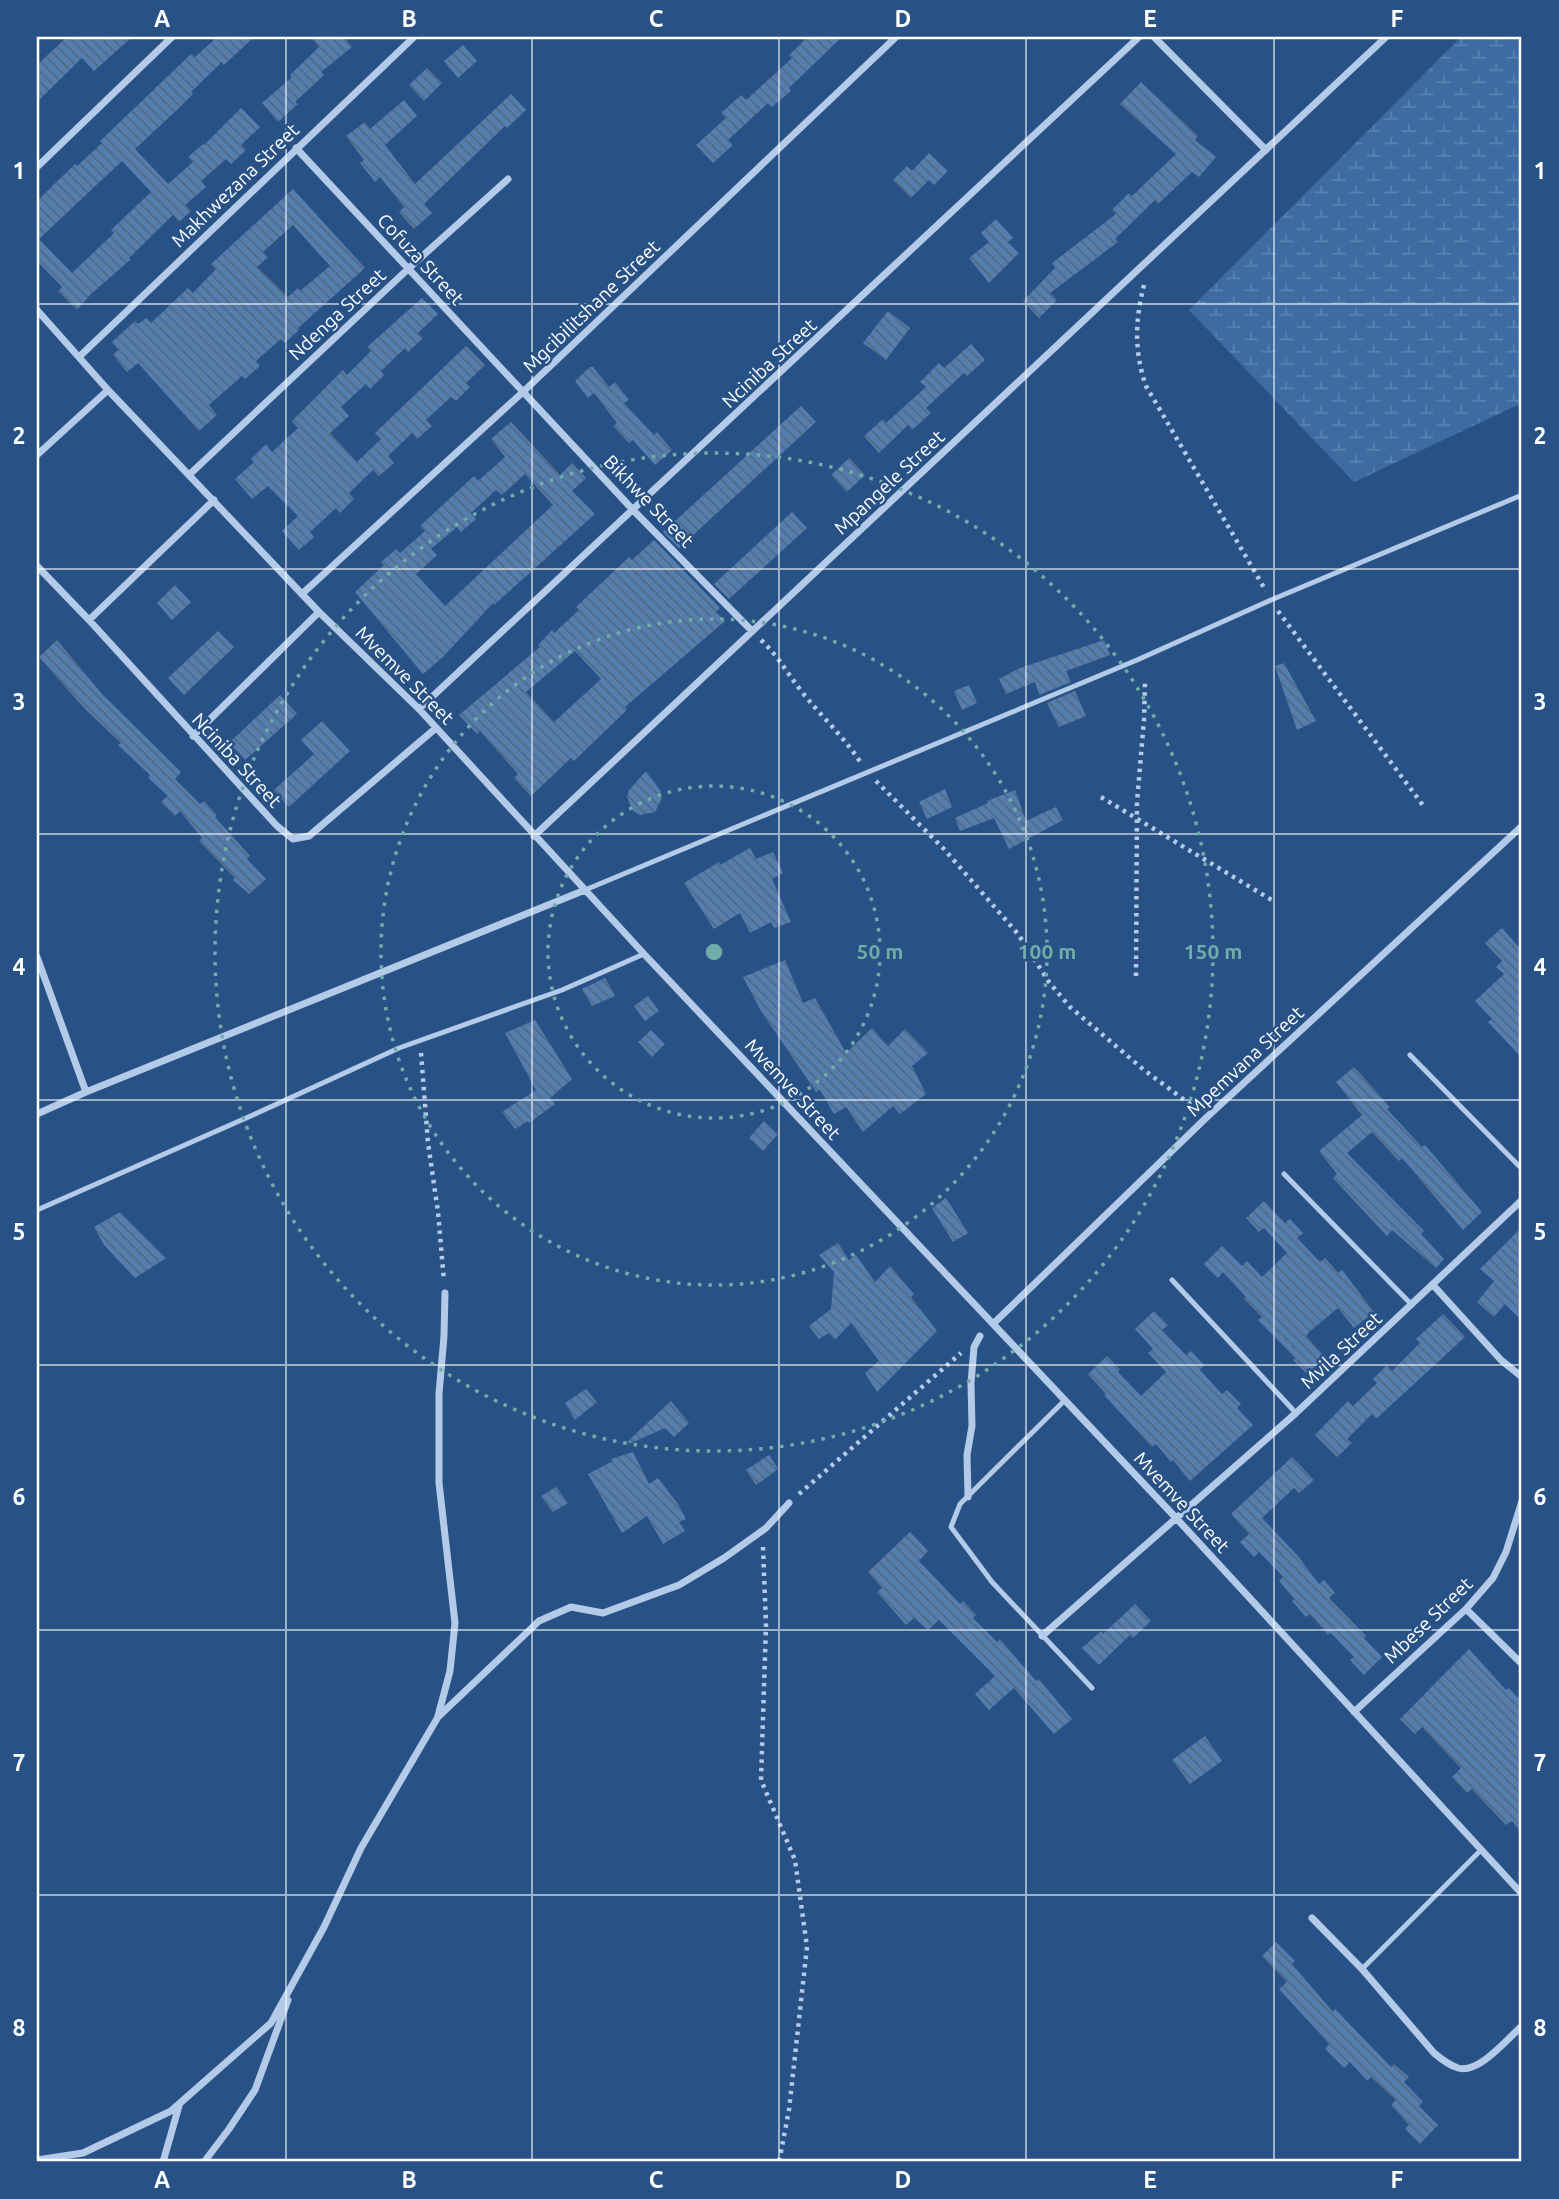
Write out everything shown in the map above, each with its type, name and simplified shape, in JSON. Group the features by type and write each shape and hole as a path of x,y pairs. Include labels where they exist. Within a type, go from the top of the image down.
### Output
{"street":[{"path":"37,167 173,37"},
{"name":"Makhwezana Street","path":"80,356 414,37"},
{"name":"Mgcibilitshane Street","path":"303,593 524,391 896,37"},
{"name":"Nciniba Street","path":"419,709 1139,37"},
{"path":"1154,37 1266,150"},
{"name":"Mpangele Street","path":"534,836 1386,37"},
{"name":"Cofuza Street","path":"296,148 524,391"},
{"name":"Ndenga Street","path":"190,474 508,179"},
{"name":"Mvemve Street","path":"37,310 108,390 319,611 419,709 644,954 1177,1519 1522,1894"},
{"path":"37,455 108,390"},
{"name":"Bikhwe Street","path":"524,391 634,511 752,631"},
{"path":"89,620 214,500"},
{"name":"Nciniba Street","path":"37,566 277,826 293,839 309,836 436,728"},
{"path":"193,736 319,611"},
{"name":"Mpemvana Street","path":"994,1323 1207,1117 1522,826"},
{"path":"37,1114 585,890"},
{"path":"37,957 86,1092"},
{"name":"Mvila Street","path":"1042,1636 1296,1413 1522,1200"},
{"path":"1433,1285 1501,1360 1522,1377"},
{"path":"438,1717 450,1671 455,1623 439,1483 439,1394 445,1293"},
{"path":"968,1497 967,1455 972,1426 972,1371 974,1347 980,1336"},
{"name":"Mbese Street","path":"1354,1712 1466,1608 1493,1578 1506,1552 1522,1502"},
{"path":"37,2160 83,2153 171,2111 271,2023 324,1927 361,1848 438,1717 539,1620 571,1607 603,1613 679,1585 766,1528 789,1503"},
{"path":"1466,1608 1522,1664"},
{"path":"1311,1918 1362,1969 1434,2053 1461,2069 1477,2067 1522,2026"},
{"path":"204,2162 255,2090 290,1991"},
{"path":"163,2162 179,2105"}],"lane":[{"path":"585,890 1137,660 1271,600 1522,495"},
{"path":"37,1210 419,1040 562,990 644,954"},
{"path":"1410,1055 1522,1169"},
{"path":"1284,1174 1412,1305"},
{"path":"1172,1280 1296,1413"},
{"path":"1064,1401 960,1504 951,1527 992,1582 1092,1688"},
{"path":"1362,1969 1481,1850"}],"path":[{"path":"1152,257 1136,331 1139,365 1146,386 1271,600 1425,808"},
{"path":"752,631 783,663 796,684 848,743 867,771 944,849 1018,934 1049,982 1070,1007 1144,1070 1207,1117"},
{"path":"1136,976 1137,820 1144,682"},
{"path":"1101,797 1275,902"},
{"path":"419,1040 428,1143 439,1212 445,1293"},
{"path":"789,1503 980,1336"},
{"path":"768,1537 762,1549 766,1625 761,1780 795,1860 807,1947 789,2109 779,2162"}],"green space":[{"path":"1461,37 1522,37 1522,403 1354,482 1189,310"}],"building":[{"path":"67,37 132,37 94,71 82,58 37,102 37,65"},
{"path":"217,37 254,37 224,65 222,62 191,92 193,94 178,109 135,149 168,184 193,162 188,157 241,108 260,127 241,145 246,150 231,164 226,159 201,181 206,187 185,205 191,211 179,222 173,215 77,310 58,291 62,287 37,261 37,201 75,164 77,166 102,143 100,141 191,54 195,57","holes":["122,161 151,192 111,230 114,233 72,273 39,239"]},
{"path":"311,37 344,37 352,47 321,72 324,75 278,122 262,103 292,77 290,75 319,47"},
{"path":"808,37 842,37 789,88 791,91 772,107 768,103 728,140 733,145 713,163 696,145 726,118 721,113 741,95 746,100 792,58 789,55"},
{"path":"463,45 477,61 458,78 444,61"},
{"path":"427,68 442,83 424,101 409,85"},
{"path":"1141,82 1198,136 1195,140 1216,157 1199,177 1192,172 1158,204 1155,200 1115,239 1118,242 1050,293 1057,300 1039,318 1023,301 1055,268 1052,263 1116,214 1112,210 1129,193 1132,196 1176,154 1120,104"},
{"path":"511,94 526,110 507,128 505,126 424,204 432,213 414,229 399,212 404,207 380,177 375,182 360,163 364,160 346,136 365,122 370,129 404,100 417,116 385,145 415,184"},
{"path":"929,153 948,171 934,185 929,180 911,198 893,180 907,166 912,171"},
{"path":"293,189 365,268 285,343 281,339 256,361 260,366 245,379 242,376 209,405 217,415 199,431 138,363 127,372 113,355 118,350 112,342 135,321 138,324 146,318 151,323 188,288 193,293 216,269 211,264","holes":["293,225 330,266 300,291 298,288 288,297 257,267 268,257 263,252"]},
{"path":"996,219 1013,238 1008,242 1019,253 989,283 969,258 989,242 981,233"},
{"path":"422,298 438,314 418,333 423,338 408,352 405,348 381,371 384,375 370,389 366,384 341,407 349,416 330,433 357,462 381,439 375,433 466,346 485,365 466,383 470,387 456,401 451,397 426,420 432,426 417,439 412,433 388,456 394,463 379,476 373,470 349,493 354,499 340,513 336,508 310,532 314,537 299,550 282,531 298,516 268,486 252,499 235,479 254,462 251,459 266,444 272,452 298,428 292,421 343,370 347,375 371,351 367,347"},
{"path":"888,311 910,328 886,360 863,343"},
{"path":"971,344 985,360 967,376 964,373 926,408 931,413 912,430 908,425 879,453 864,436 883,419 886,423 926,387 920,382 939,363 944,368"},
{"path":"593,367 609,387 615,382 629,400 624,403 654,435 657,432 672,450 655,465 633,440 629,443 613,426 617,423 594,393 588,398 575,381"},
{"path":"801,406 816,422 679,548 663,532"},
{"path":"511,422 560,475 572,463 586,478 572,491 595,514 494,605 493,603 443,657 423,674 355,592 384,565 381,562 396,549 400,553 425,531 420,526 474,476 478,481 505,457 491,439","holes":["525,474 553,505 445,606 416,574 437,555 431,549 457,527 461,532 476,519 471,513 496,490 502,495"]},
{"path":"849,458 865,475 847,492 831,475"},
{"path":"792,512 807,528 729,599 714,584"},
{"path":"654,540 720,608 716,612 725,621 625,707 627,710 574,761 571,758 531,796 514,778 518,774 480,731 477,734 459,715 540,647 538,645 552,630 554,633 579,610 576,607 629,557 632,560","holes":["575,651 601,679 554,722 526,692"]},
{"path":"175,585 191,602 172,620 157,603"},
{"path":"218,631 234,647 184,695 168,678"},
{"path":"57,640 102,694 181,772 175,779 200,804 204,801 250,856 247,859 266,879 249,894 199,841 202,838 180,811 175,816 161,802 168,796 148,778 150,775 118,745 121,743 85,709 39,657"},
{"path":"1104,640 1110,655 1066,671 1071,682 1039,695 1035,682 1006,694 999,679 1020,668"},
{"path":"1284,663 1316,721 1297,730 1275,666"},
{"path":"969,685 977,703 962,710 954,691"},
{"path":"1075,691 1086,716 1059,727 1047,703"},
{"path":"280,695 297,714 245,760 229,743"},
{"path":"322,721 350,751 289,807 274,790 314,754 301,740"},
{"path":"646,771 660,790 662,798 655,812 640,815 633,811 627,797 629,790"},
{"path":"945,789 952,807 927,819 919,802"},
{"path":"1015,790 1026,821 1056,807 1063,820 1009,849 994,818 960,831 955,818"},
{"path":"750,848 756,859 773,852 783,873 772,879 791,922 774,928 771,922 750,933 740,913 714,929 684,883 719,862 720,865"},
{"path":"1502,928 1522,951 1522,1058 1488,1022 1492,1019 1475,1001 1504,974 1496,967 1502,961 1485,943"},
{"path":"785,960 803,1003 815,998 846,1053 872,1028 888,1046 905,1029 928,1053 912,1066 926,1094 900,1114 893,1106 863,1132 846,1107 834,1114 820,1090 816,1092 761,1011 743,977"},
{"path":"605,978 615,996 592,1006 582,989"},
{"path":"648,996 659,1011 645,1021 634,1006"},
{"path":"535,1020 572,1079 550,1098 555,1104 529,1123 528,1121 515,1129 502,1112 536,1090 505,1033"},
{"path":"651,1030 665,1044 652,1057 638,1042"},
{"path":"1354,1067 1390,1107 1387,1109 1422,1147 1425,1145 1482,1212 1463,1230 1402,1158 1399,1161 1372,1132 1347,1153 1424,1231 1421,1234 1444,1259 1436,1268 1392,1230 1387,1236 1333,1178 1337,1174 1319,1151 1362,1115 1336,1082"},
{"path":"764,1121 778,1134 763,1151 749,1138"},
{"path":"946,1198 968,1233 953,1242 932,1208"},
{"path":"1264,1201 1285,1223 1290,1219 1303,1233 1297,1238 1320,1262 1325,1258 1338,1273 1342,1270 1374,1312 1354,1328 1338,1308 1309,1332 1306,1336 1325,1357 1307,1374 1258,1320 1262,1317 1223,1272 1218,1278 1204,1264 1222,1246 1242,1266 1247,1261 1262,1277 1287,1253 1264,1228 1259,1232 1246,1218"},
{"path":"120,1212 166,1258 135,1278 104,1245 94,1227"},
{"path":"1522,1227 1522,1321 1505,1304 1494,1317 1477,1302 1494,1281 1480,1269"},
{"path":"838,1243 849,1260 856,1255 875,1282 890,1266 914,1294 911,1297 937,1331 877,1392 865,1373 879,1361 851,1323 835,1340 829,1333 819,1339 809,1326 831,1309 834,1272 819,1255"},
{"path":"1154,1311 1168,1325 1162,1330 1186,1355 1191,1351 1204,1365 1200,1370 1222,1394 1227,1390 1241,1404 1237,1408 1253,1425 1190,1481 1156,1444 1152,1447 1088,1374 1107,1356 1141,1396 1166,1372 1148,1353 1153,1349 1135,1329"},
{"path":"1443,1314 1465,1337 1376,1419 1372,1414 1347,1439 1352,1443 1337,1457 1315,1435 1348,1401 1353,1406 1377,1383 1373,1379 1387,1365 1392,1371 1420,1343 1416,1339"},
{"path":"586,1389 597,1402 575,1420 565,1403"},
{"path":"671,1401 689,1423 674,1437 665,1428 629,1444 628,1441"},
{"path":"633,1452 649,1484 658,1478 686,1519 679,1522 685,1531 663,1544 647,1516 622,1533 588,1474 613,1461 611,1459"},
{"path":"769,1455 778,1469 756,1485 746,1470"},
{"path":"1292,1457 1314,1480 1299,1493 1294,1488 1262,1518 1298,1556 1319,1584 1324,1580 1335,1593 1329,1598 1366,1636 1364,1638 1382,1657 1364,1675 1350,1660 1354,1657 1331,1633 1328,1635 1310,1614 1306,1617 1292,1601 1294,1599 1279,1581 1283,1577 1259,1552 1254,1557 1240,1542 1249,1534 1231,1514"},
{"path":"556,1487 568,1503 553,1512 541,1496"},
{"path":"910,1532 928,1551 919,1561 960,1604 963,1601 976,1615 973,1618 997,1642 1000,1639 1036,1681 1039,1679 1072,1719 1054,1734 1014,1688 989,1710 975,1694 995,1676 939,1620 928,1630 914,1618 906,1625 877,1592 882,1588 868,1572"},
{"path":"1135,1604 1151,1621 1133,1638 1130,1635 1099,1665 1082,1648 1101,1631 1103,1634"},
{"path":"1469,1649 1506,1690 1509,1688 1522,1702 1522,1833 1512,1821 1506,1825 1472,1789 1467,1793 1452,1777 1461,1768 1422,1727 1415,1734 1400,1719"},
{"path":"1205,1736 1222,1761 1190,1784 1172,1760"},
{"path":"1276,1942 1295,1961 1292,1964 1333,2012 1335,2009 1391,2067 1394,2064 1409,2077 1404,2082 1423,2102 1419,2106 1438,2125 1420,2144 1405,2129 1409,2125 1391,2105 1396,2100 1371,2077 1367,2081 1350,2062 1344,2068 1325,2049 1329,2044 1279,1989 1287,1982 1262,1956"}]}
